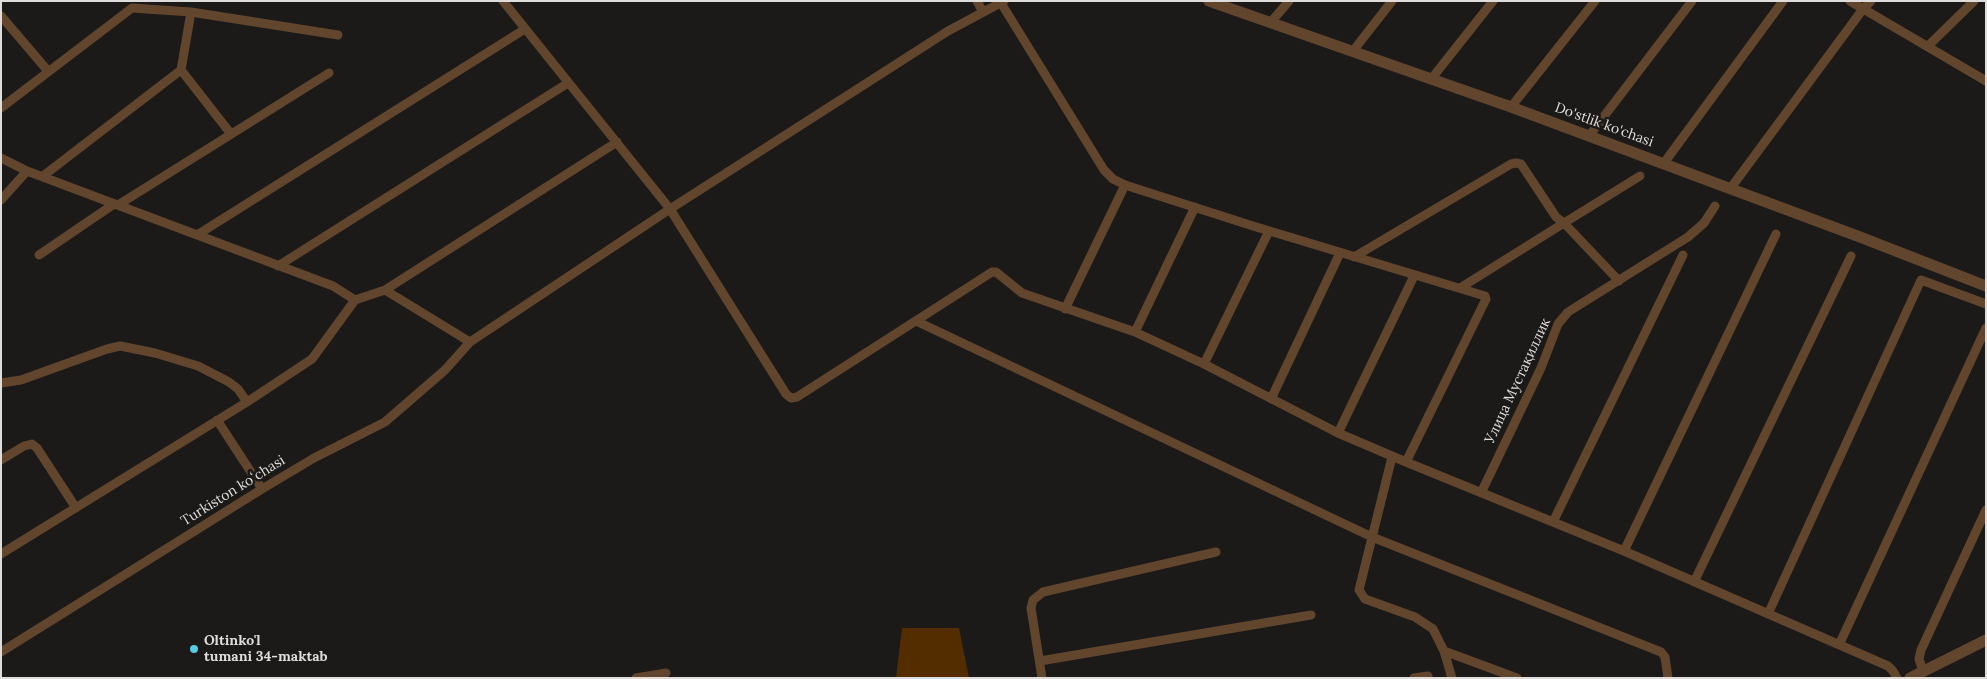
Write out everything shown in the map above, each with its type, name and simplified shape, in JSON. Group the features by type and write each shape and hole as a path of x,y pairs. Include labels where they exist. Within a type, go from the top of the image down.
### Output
{"street":[{"path":"503,1 670,209 786,394 791,398 796,397 992,272 1000,274 1022,293 1135,332 1204,364 1338,433 1624,552 1888,666 1893,670 1897,678"},
{"path":"977,1 983,12"},
{"name":"Do'stlik ko'chasi","path":"1209,1 1432,78 1664,163 1986,286"},
{"path":"1271,22 1289,1"},
{"path":"1352,51 1392,1"},
{"path":"1432,78 1493,1"},
{"path":"1511,107 1595,1"},
{"path":"1589,136 1692,1"},
{"path":"1664,163 1783,1"},
{"path":"1850,1 1986,81"},
{"path":"1730,189 1863,9 1871,1"},
{"path":"1928,46 1974,1"},
{"path":"1003,2 1104,170 1114,179 1125,185 1269,231 1414,276 1486,296 1406,462"},
{"name":"Turkiston koʻchasi","path":"1,652 262,489 314,458 384,422 445,370 470,342 670,209 948,31 1003,2"},
{"path":"1,108 129,5 191,12 338,35"},
{"path":"42,176 181,70 191,12"},
{"path":"1,16 48,71"},
{"path":"197,235 525,29"},
{"path":"181,70 231,134"},
{"path":"40,255 116,204 329,73"},
{"path":"278,266 568,83"},
{"path":"1,554 312,360 356,300 385,290 617,142"},
{"path":"1,158 28,171 333,286 356,300"},
{"path":"1354,257 1516,162 1521,164 1556,217 1619,281"},
{"path":"1,200 28,171"},
{"path":"1460,288 1640,176"},
{"path":"1065,309 1125,185"},
{"path":"1135,332 1195,206"},
{"name":"Улица Мустақиллик","path":"1481,492 1541,368 1558,324 1568,312 1688,237 1704,223 1716,206"},
{"path":"1204,364 1269,231"},
{"path":"1624,552 1776,234"},
{"path":"1271,399 1340,253"},
{"path":"1553,522 1683,255"},
{"path":"1694,582 1851,256"},
{"path":"1768,614 1929,264"},
{"path":"1338,433 1414,276"},
{"path":"1922,280 1986,304"},
{"path":"385,290 470,342"},
{"path":"916,321 1372,537 1660,652 1665,657 1668,678"},
{"path":"1839,645 1986,328"},
{"path":"1,383 21,380 120,346 155,353 198,366 229,382 238,389 247,402"},
{"path":"217,420 262,489"},
{"path":"1,460 24,446 32,444 37,448 76,508"},
{"path":"1392,457 1360,581 1360,590 1365,599 1415,617 1433,629 1444,650 1452,678"},
{"path":"1923,671 1918,658 1920,650 1986,510"},
{"path":"1042,678 1031,608 1033,600 1043,592 1216,552"},
{"path":"1040,661 1311,616"},
{"path":"1910,678 1986,640"},
{"path":"1444,650 1517,678"},
{"path":"636,678 666,673"},
{"path":"1414,678 1428,676"}],"shaded area":[{"path":"902,628 959,628 969,678 896,678"}],"place":[{"name":"Oltinko'l tumani 34-maktab","path":"194,649"}]}
